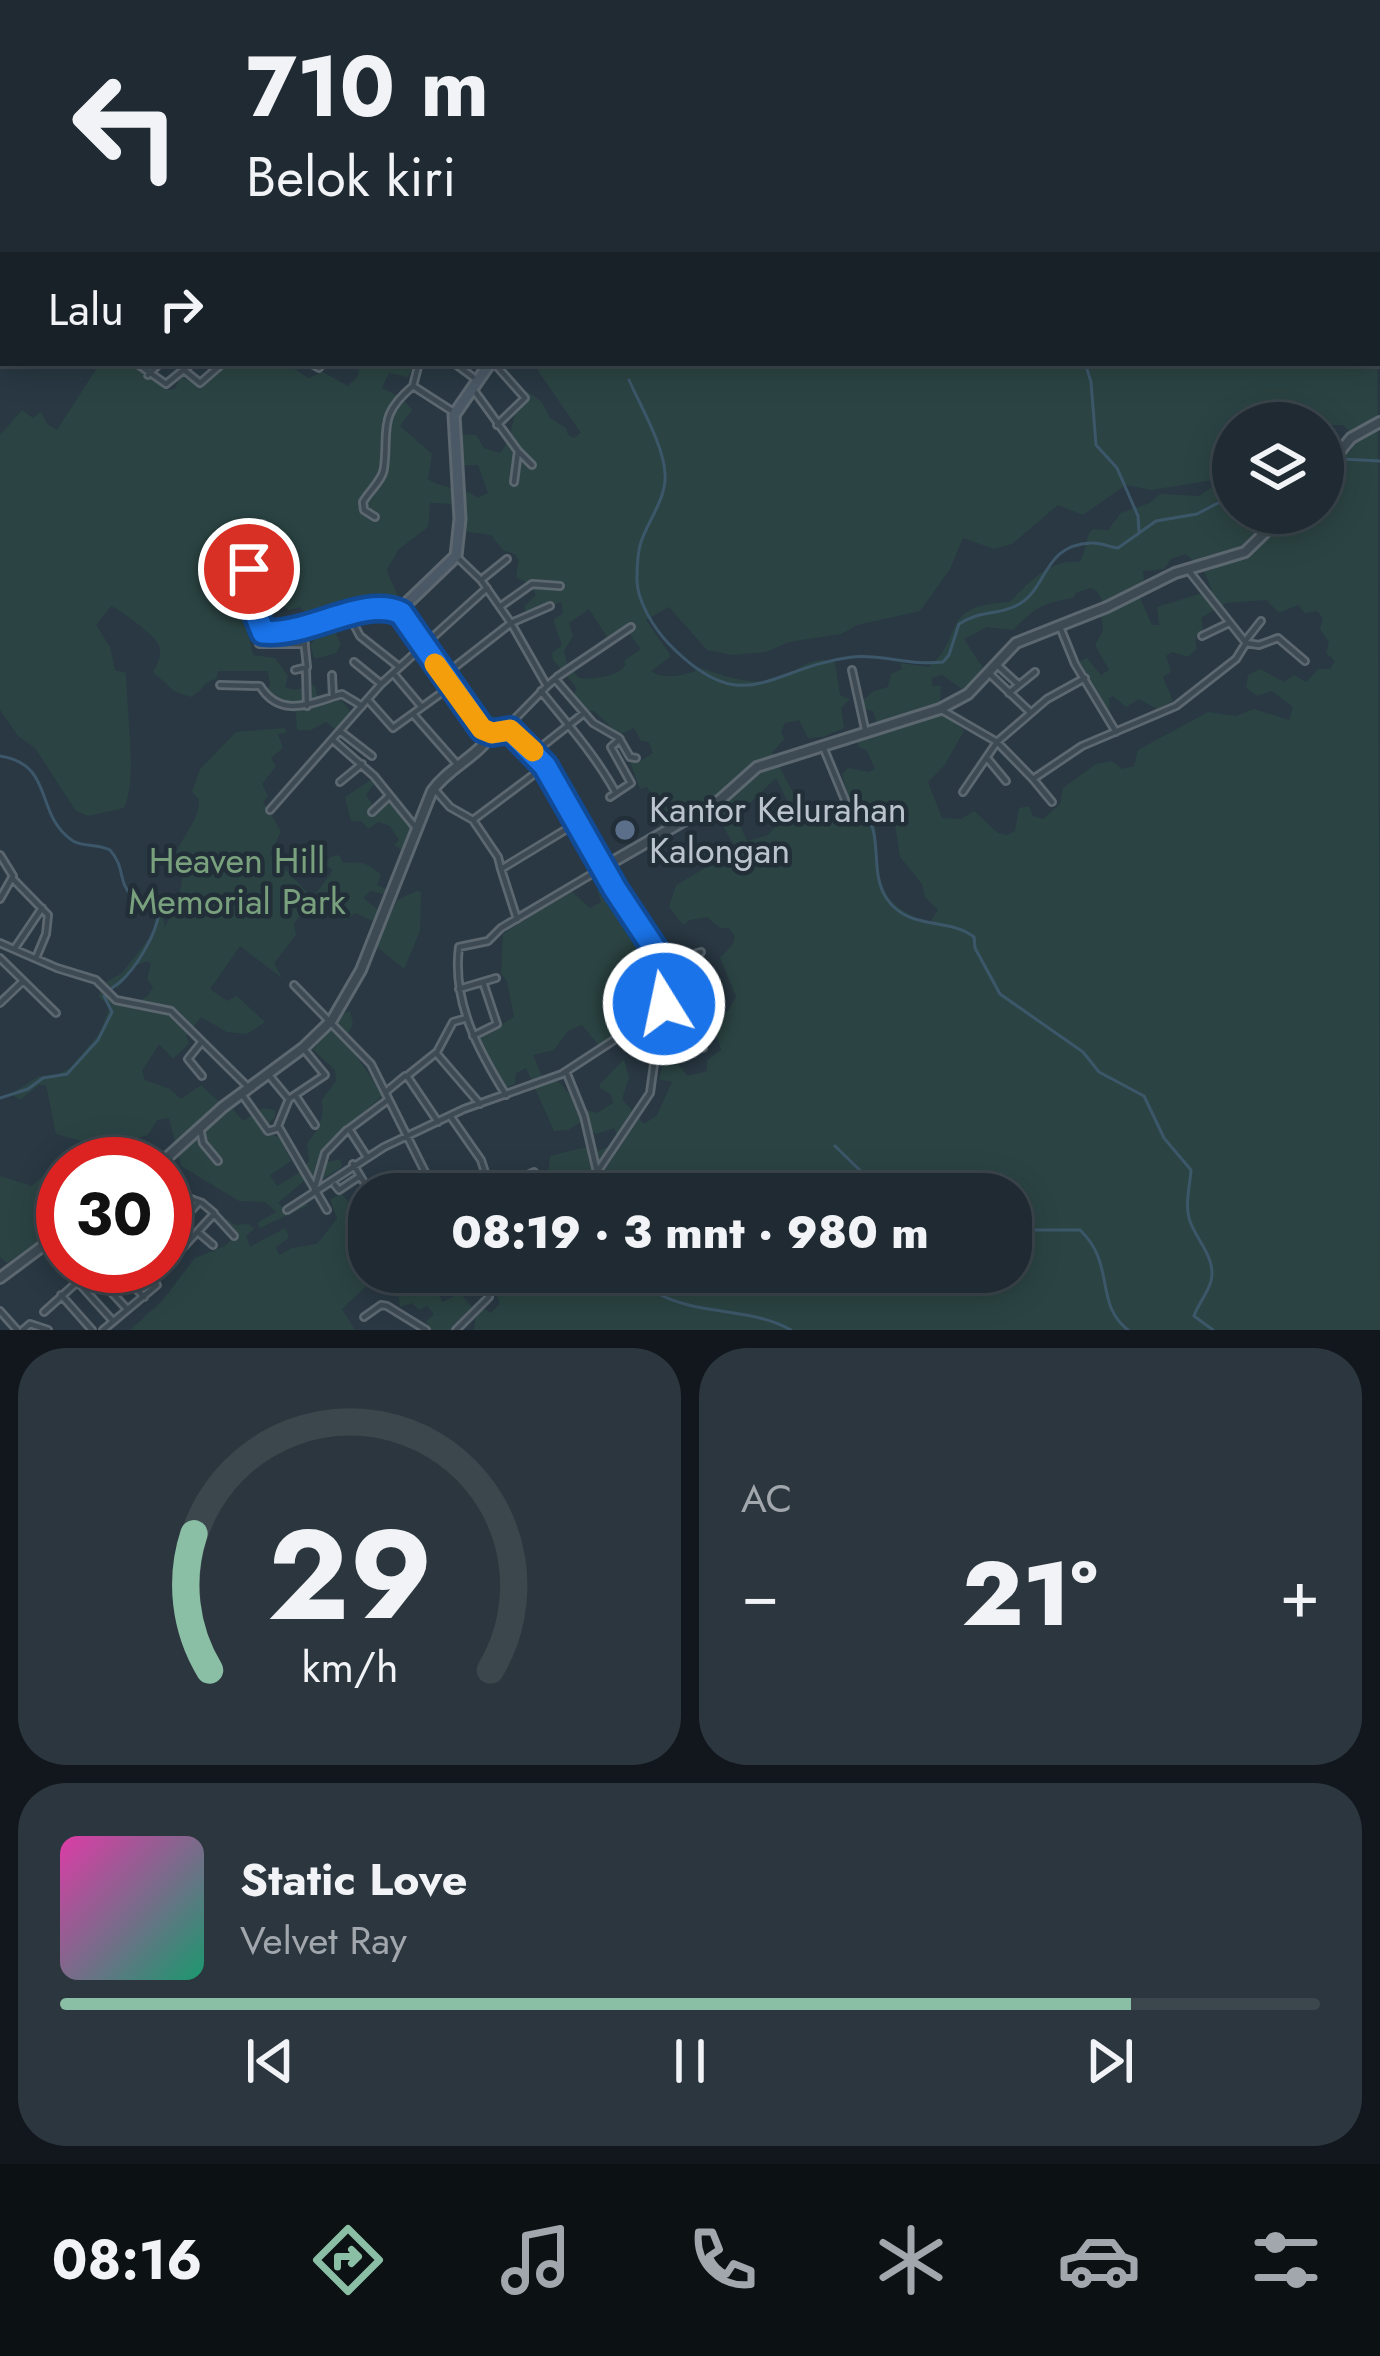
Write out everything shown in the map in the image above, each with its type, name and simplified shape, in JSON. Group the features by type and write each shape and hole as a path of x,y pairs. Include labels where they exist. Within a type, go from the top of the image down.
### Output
{"main road":[{"path":"490,366 455,413 460,519 456,556 401,613 482,729 517,734 534,752 602,868"}],"street":[{"path":"139,366 166,384 188,366"},
{"path":"148,375 157,366"},
{"path":"190,366 200,383 220,366"},
{"path":"376,517 364,510 363,502 384,471 383,439 389,417 413,386 417,366"},
{"path":"457,366 475,384 497,425 532,464"},
{"path":"495,366 525,398 497,425"},
{"path":"413,386 455,413"},
{"path":"1344,447 1380,422"},
{"path":"514,482 518,451"},
{"path":"262,524 247,544 250,591 261,629 267,633 303,629 383,608 401,613"},
{"path":"506,1095 472,1036 459,989 459,947 488,941 719,800 757,766 940,709 963,698 1016,643 1187,569 1245,552 1264,534"},
{"path":"456,556 481,580 511,623 544,688 584,748 597,757 614,795 631,783 611,747 620,740"},
{"path":"481,580 507,559"},
{"path":"1187,569 1246,641 1259,646 1278,638 1305,661"},
{"path":"500,607 532,584 560,586"},
{"path":"270,810 381,684 487,588"},
{"path":"443,675 511,623 550,607"},
{"path":"350,615 360,636 400,667"},
{"path":"1034,779 1082,746 1188,698 1240,654 1261,621"},
{"path":"1202,636 1230,623"},
{"path":"505,730 544,688 632,626"},
{"path":"1060,627 1116,732"},
{"path":"303,629 307,706"},
{"path":"259,644 305,644"},
{"path":"354,662 381,684"},
{"path":"995,662 1018,684"},
{"path":"295,670 306,668"},
{"path":"853,670 866,730"},
{"path":"986,671 1030,712"},
{"path":"1010,693 1035,672"},
{"path":"393,673 422,707"},
{"path":"332,675 333,696"},
{"path":"963,792 997,742 1030,712 1085,678"},
{"path":"555,679 584,713 635,758"},
{"path":"220,685 260,686 281,704 307,706 333,696 355,698 392,728 451,686"},
{"path":"940,709 997,742 1052,802"},
{"path":"534,752 584,713"},
{"path":"413,714 457,764"},
{"path":"341,732 372,756"},
{"path":"190,1137 332,1020 361,970 434,788 492,733"},
{"path":"333,740 362,764 416,828"},
{"path":"822,743 850,812"},
{"path":"987,758 1006,781"},
{"path":"340,782 362,764"},
{"path":"473,820 545,766"},
{"path":"434,788 450,807 473,820 491,844 518,919"},
{"path":"372,812 388,797"},
{"path":"501,869 578,823"},
{"path":"0,855 49,924 36,958"},
{"path":"566,1072 584,1116 597,1172 650,1093 664,963 602,868"},
{"path":"0,899 13,879"},
{"path":"42,908 0,957 56,1012"},
{"path":"0,943 87,976 119,1001 165,1007 244,1090 268,1130 279,1128"},
{"path":"664,963 701,952"},
{"path":"459,989 496,978"},
{"path":"0,1003 23,981"},
{"path":"472,1036 497,1025 483,982"},
{"path":"295,985 371,1064 426,1173"},
{"path":"387,1091 436,1053 454,1022 467,1018"},
{"path":"287,1210 352,1164 450,1116 566,1072 640,1023 688,1025 703,1048"},
{"path":"201,1043 188,1059 202,1076"},
{"path":"303,1048 325,1075 292,1097 280,1115 279,1128 327,1210"},
{"path":"436,1053 480,1104"},
{"path":"268,1074 315,1125"},
{"path":"407,1076 437,1122"},
{"path":"314,1191 327,1149 388,1100"},
{"path":"450,1116 486,1173"},
{"path":"200,1128 202,1143 218,1161"},
{"path":"349,1129 367,1157"},
{"path":"352,1164 358,1173"},
{"path":"335,1185 338,1190 348,1184"},
{"path":"192,1199 234,1236"},
{"path":"192,1210 199,1202"},
{"path":"192,1238 214,1214"},
{"path":"199,1232 213,1245"},
{"path":"0,1278 36,1251"},
{"path":"87,1293 113,1322"},
{"path":"114,1293 128,1310"},
{"path":"140,1293 144,1297"},
{"path":"103,1330 148,1293"},
{"path":"456,1330 489,1298 486,1293"},
{"path":"44,1312 61,1295 92,1330"},
{"path":"364,1317 381,1304 426,1330"},
{"path":"0,1312 20,1330 30,1324 48,1330"}],"green space":[{"path":"98,366 136,366 167,390 175,389 180,376 200,387 223,366 290,366 308,378 323,372 348,386 358,376 359,366 414,366 408,377 389,373 382,388 402,398 412,410 400,426 432,454 428,479 478,498 488,493 478,465 460,465 456,434 476,435 484,448 500,453 523,389 541,401 568,435 574,438 581,433 538,366 1377,366 1380,1330 474,1330 476,1316 483,1309 491,1313 500,1303 495,1293 1032,1293 1032,1173 546,1173 550,1156 586,1147 598,1151 620,1142 614,1128 596,1134 581,1122 554,1131 526,1068 516,1073 515,1084 504,1088 478,1038 514,1017 507,981 501,974 503,934 570,890 590,908 601,902 595,881 601,879 660,967 661,997 674,995 687,981 698,980 702,1009 689,1017 642,1017 600,1047 582,1025 568,1031 554,1050 533,1055 543,1079 557,1080 583,1109 597,1113 613,1103 600,1084 624,1059 629,1078 622,1099 644,1124 657,1115 672,1082 659,1079 663,1061 675,1061 688,1076 707,1071 707,1060 721,1050 712,1020 727,1012 736,997 720,958 733,944 735,937 729,928 720,928 707,917 683,925 669,907 676,885 722,858 734,845 710,804 671,820 647,787 640,789 629,759 632,755 642,760 653,753 649,742 641,741 634,728 619,735 573,696 577,688 552,653 562,645 553,620 563,613 561,602 528,614 524,607 536,595 530,584 516,577 519,560 515,554 503,550 491,535 461,531 456,504 430,503 428,527 399,549 387,569 398,597 395,616 384,616 374,603 358,604 351,597 334,609 341,644 336,653 315,659 310,646 318,633 315,622 300,607 289,610 279,603 266,609 254,606 254,600 241,603 253,655 275,658 288,676 285,687 295,690 315,685 326,703 341,700 352,714 337,730 326,722 311,730 297,730 296,713 263,699 270,685 268,671 218,671 216,679 190,697 174,691 153,672 160,654 158,643 111,606 96,625 110,647 115,670 126,673 128,796 124,808 88,816 76,811 35,748 18,736 0,710 0,435 22,410 33,418 41,412 57,430","holes":["1212,402 1344,402 1344,426 1350,432 1352,450 1344,457 1344,534 1212,534 1212,487 1199,496 1160,494 1150,503 1121,513 1108,530 1093,529 1079,562 1049,568 1009,602 971,609 929,667 900,663 902,669 891,674 888,687 863,700 864,709 873,711 879,730 858,735 858,746 867,751 875,769 848,768 842,774 856,807 854,815 824,809 803,811 772,753 784,739 785,723 799,720 808,738 844,728 841,708 850,699 840,695 835,663 819,660 764,681 736,679 700,668 675,676 651,671 670,657 646,620 669,607 707,650 732,655 766,652 789,642 841,634 857,625 920,611 950,569 963,538 994,549 1012,544 1058,505 1083,515 1126,485 1151,490 1212,480","260,532 273,533 274,554 265,566 265,590 244,595 241,589 222,582 214,570 220,555","1186,554 1204,571 1212,590 1157,607 1159,625 1152,625 1136,589 1144,580 1143,571 1164,569 1171,559","1090,588 1107,609 1101,615 1103,631 1095,645 1109,670 1101,675 1087,658 1078,662 1077,671 1105,716 1110,715 1109,698 1113,696 1126,707 1139,699 1157,709 1173,701 1163,677 1171,672 1166,656 1172,652 1188,657 1203,629 1201,618 1226,603 1266,600 1279,613 1298,605 1305,613 1317,611 1323,618 1320,629 1329,642 1326,653 1335,661 1306,682 1294,675 1284,682 1260,669 1248,675 1246,688 1257,696 1272,691 1293,707 1289,720 1254,709 1236,716 1208,712 1138,750 1134,766 1122,769 1112,761 1096,764 1063,788 1060,804 1043,819 1033,816 1029,806 1019,808 1015,831 1007,835 998,833 974,811 961,819 942,818 928,782 944,766 964,731 944,713 941,686 932,686 932,678 942,675 965,691 983,668 964,639 987,627 1013,630 1040,608","589,609 607,637 624,627 641,649 617,672 579,678 567,664 564,651 573,636 569,623","776,778 791,809 768,835 747,841 739,823 732,820","880,813 894,818 900,857 938,910 929,924 902,910 884,890 875,832"]},
{"name":"Heaven Hill Memorial Park","path":"285,728 286,733 278,734 283,748 271,758 276,766 262,784 268,796 263,802 281,831 270,854 313,898 333,870 326,865 330,857 339,855 343,863 359,862 381,875 377,885 387,890 384,894 370,891 363,898 381,912 375,922 355,913 346,920 310,902 294,924 296,935 274,963 282,978 240,946 210,989 227,1001 237,996 265,1022 247,1034 227,1032 201,1017 186,1036 189,1043 173,1059 159,1044 142,1071 145,1080 170,1089 181,1099 201,1085 243,1121 263,1108 275,1110 265,1127 280,1137 291,1161 270,1175 277,1186 309,1161 307,1143 320,1124 321,1101 336,1081 335,1070 313,1050 342,1014 350,1011 353,1024 345,1039 383,1095 346,1128 349,1136 334,1136 322,1154 328,1162 340,1159 342,1167 311,1186 306,1179 278,1203 283,1208 306,1199 307,1206 260,1228 257,1223 276,1212 265,1202 239,1201 192,1173 192,1137 174,1137 169,1118 157,1120 142,1137 67,1137 56,1134 46,1085 20,1100 11,1094 39,1076 70,1068 99,1034 110,1007 99,997 100,992 114,1000 130,997 137,1002 148,996 153,987 147,979 151,964 147,961 136,966 118,988 106,982 122,973 154,932 156,907 162,911 165,928 182,883 175,856 197,814 199,799 192,792 200,769 236,732"},
{"path":"372,779 374,784 366,795 376,809 388,801 411,824 416,823 401,850 394,845 399,840 390,826 378,822 368,829 362,822 351,821 345,797"},
{"path":"421,892 420,931 404,969 377,947 397,900"},
{"path":"0,1176 32,1186 36,1182 36,1244 7,1263 0,1257"},
{"path":"342,1194 348,1202 348,1293 359,1293 342,1309 355,1330 130,1330 168,1293 192,1293 192,1262 235,1236 223,1221 249,1224 254,1229 246,1236 250,1247 285,1228 289,1238 276,1247 279,1255 317,1244 337,1219 330,1199"},
{"path":"398,1293 437,1293 443,1302 460,1293 472,1307 452,1330 431,1330 426,1322 434,1314 427,1306 419,1310 412,1303 400,1307"}],"waterway":[{"path":"1086,366 1096,445 1117,468 1138,516 1139,532"},
{"path":"629,380 656,439 665,474 660,500 640,546 639,595 668,643 695,667 738,685 758,684 852,657 943,662 959,624 1025,600 1062,552 1091,543 1118,548 1156,521 1197,514 1212,506"},
{"path":"1344,459 1380,461"},
{"path":"0,756 29,769 61,830 77,843 110,850 127,890 159,912 139,960 104,996 112,1012 98,1040 67,1074 43,1078 28,1089 0,1098"},
{"path":"859,807 872,827 881,888 896,909 974,937 975,948 1000,994 1083,1052 1099,1072 1144,1096 1164,1138 1191,1170 1189,1218 1212,1272 1194,1316 1213,1330"},
{"path":"835,1146 863,1173"},
{"path":"1032,1230 1080,1230 1098,1256 1111,1308 1128,1330"},
{"path":"657,1293 791,1330"}],"slow traffic":[{"path":"435,664 482,729 492,733 510,730 533,751"}],"place":[{"name":"Kantor Kelurahan Kalongan","path":"625,830"}],"route":[{"path":"249,569 252,604 263,632 303,629 373,608 391,608 401,613 482,729 492,733 510,730 523,740 545,766 615,889 664,963 664,1004"}]}
